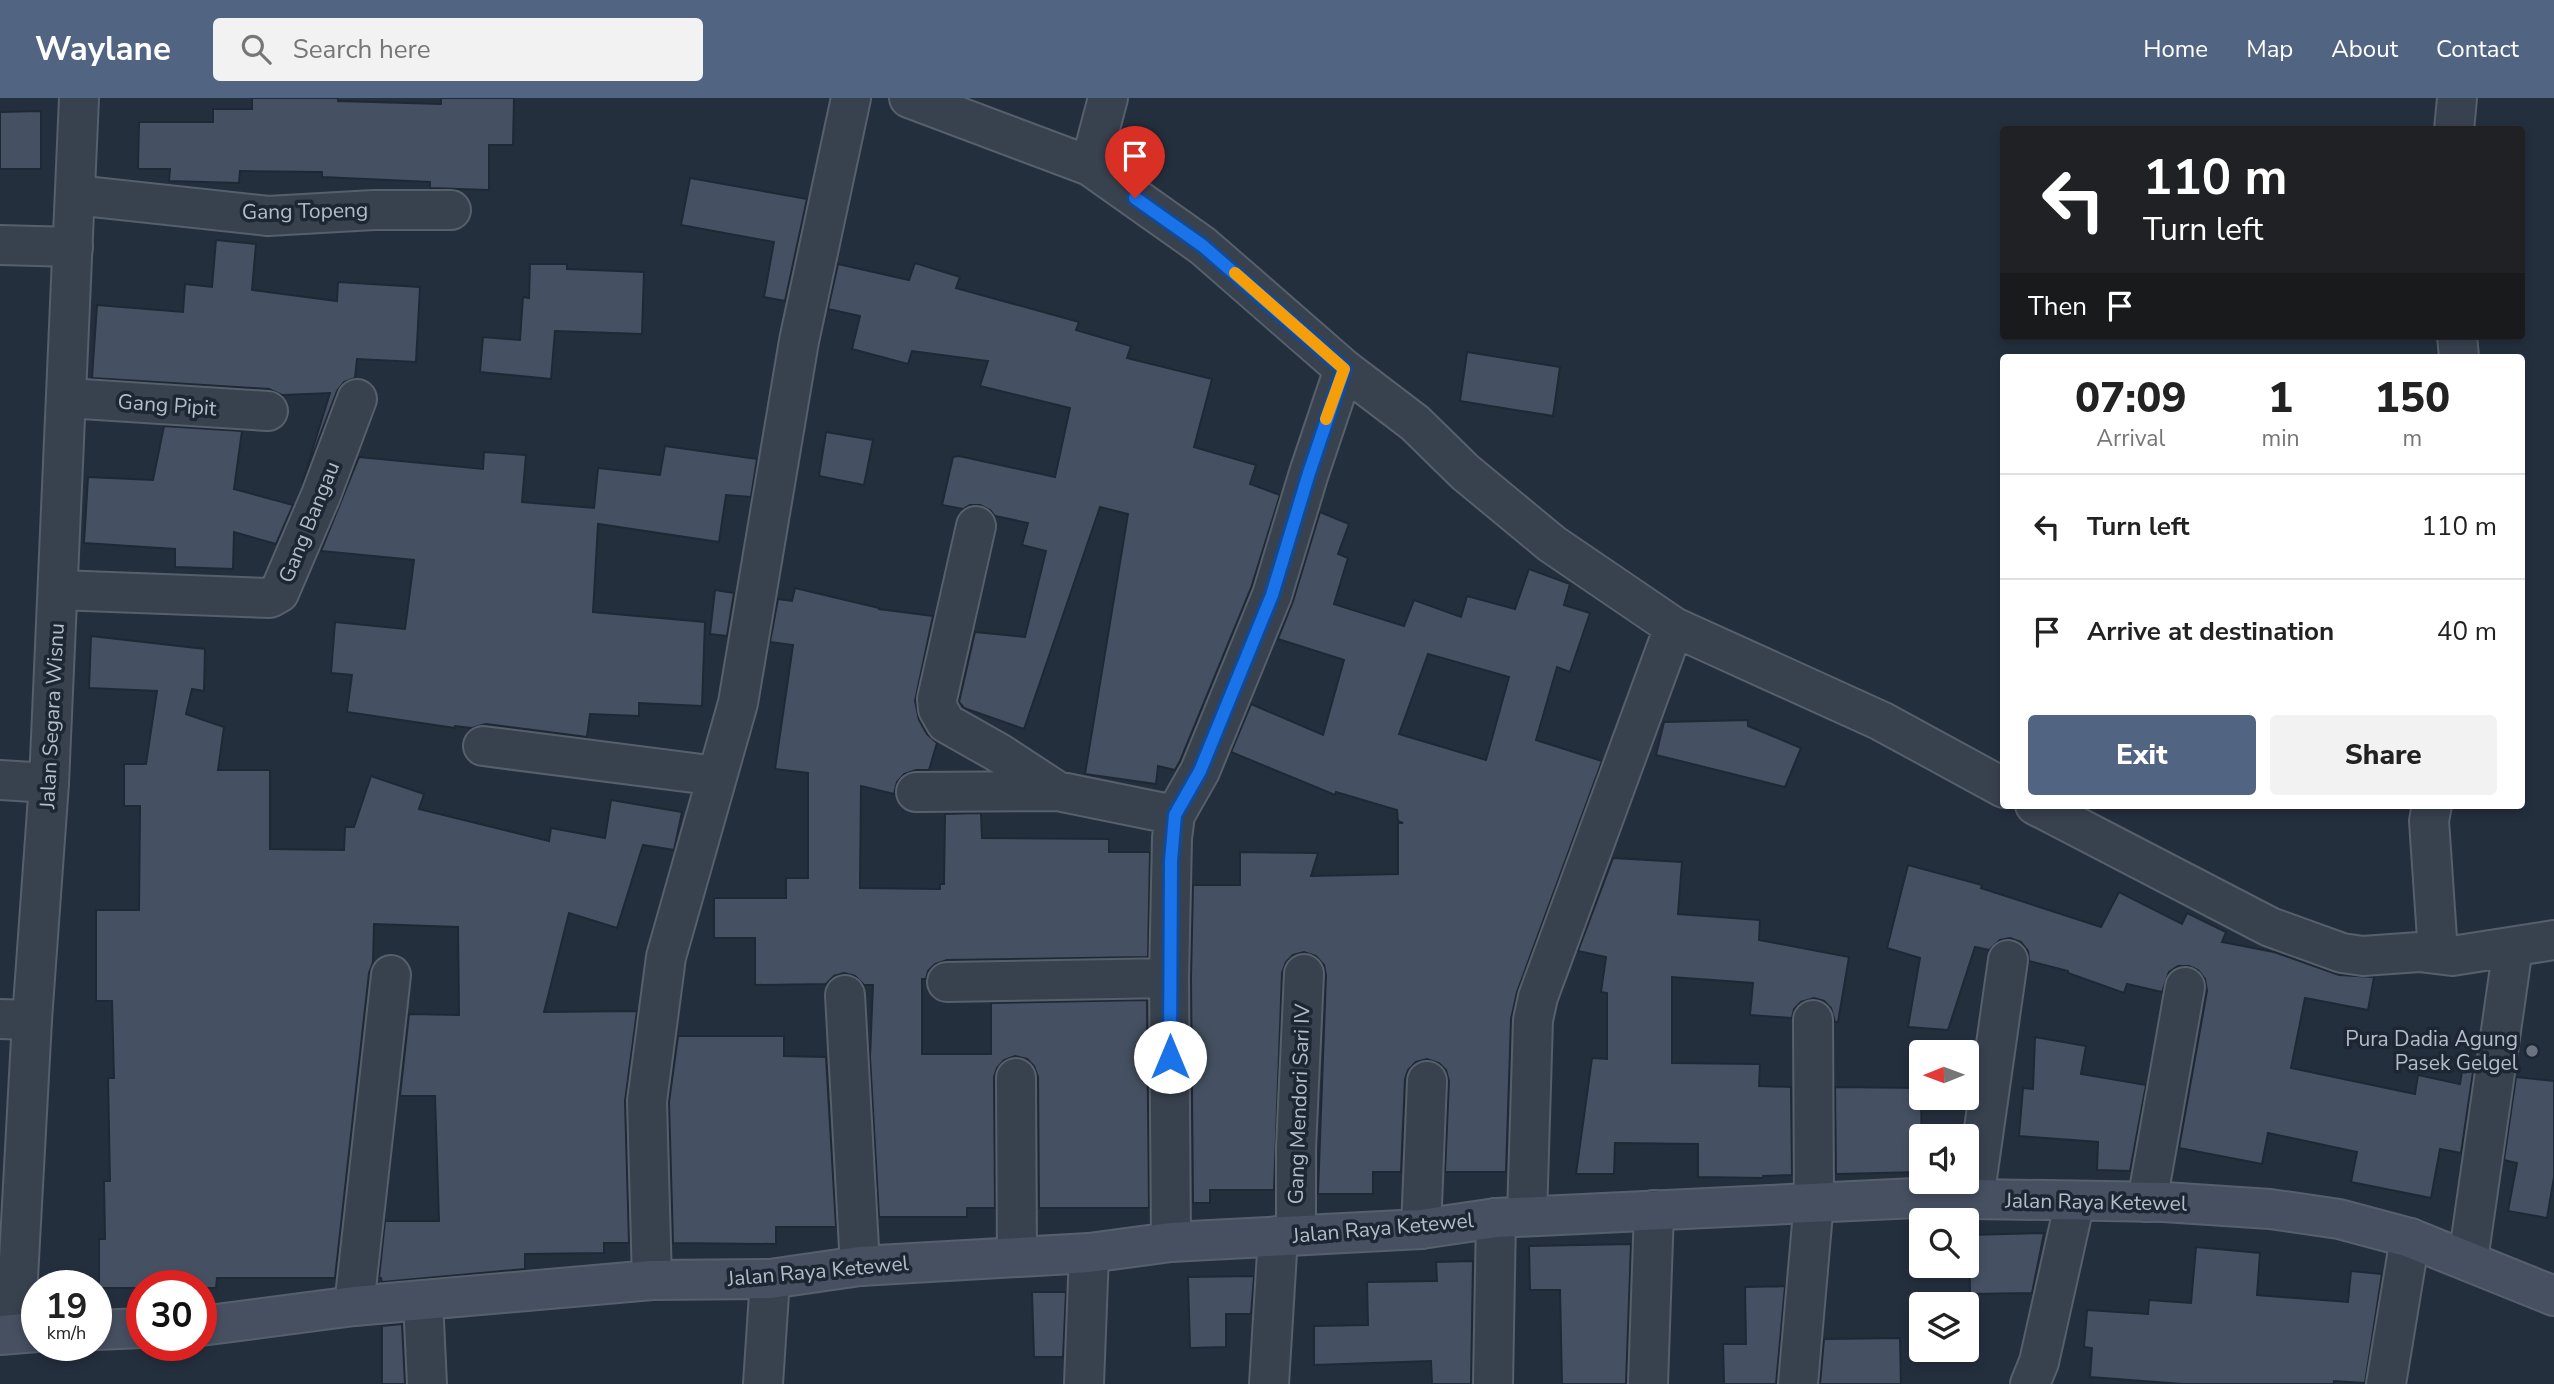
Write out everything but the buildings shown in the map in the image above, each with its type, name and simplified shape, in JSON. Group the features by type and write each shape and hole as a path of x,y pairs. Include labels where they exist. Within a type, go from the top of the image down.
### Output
{"main road":[{"name":"Jalan Raya Ketewel","path":"217,1324 354,1306 652,1280 770,1279 860,1266 1089,1253 1171,1242 1421,1229 1511,1217 1916,1198 2147,1202 2270,1209 2339,1219 2410,1238 2554,1296"}],"street":[{"name":"Jalan Segara Wisnu","path":"17,1333 16,1020 49,783 79,98"},
{"path":"652,1280 647,1101 666,957 738,704 799,341 851,98"},
{"path":"909,98 1090,166 1203,246 1344,369 1415,423 1465,472 1552,544 1674,627 1881,721 2000,787"},
{"path":"1090,166 1108,98"},
{"path":"2454,126 2456,98"},
{"name":"Gang Topeng","path":"75,195 268,216 374,210 451,210"},
{"path":"0,245 73,247"},
{"path":"1171,1242 1169,978 1172,838 1175,815 1200,771 1272,595 1344,369"},
{"name":"Gang Pipit","path":"67,398 268,411"},
{"name":"Gang Bangau","path":"58,590 270,598 279,593 321,495 357,399"},
{"path":"976,526 937,699 938,709 946,723 1058,791"},
{"path":"1493,1384 1533,1020 1538,997 1674,627"},
{"path":"483,746 717,776"},
{"path":"0,780 49,783"},
{"path":"916,792 1058,791 1175,815"},
{"path":"2043,809 2270,927 2342,953 2363,956 2419,952 2452,956 2554,940"},
{"path":"2431,809 2428,821 2438,953"},
{"path":"2468,1260 2513,947"},
{"path":"1974,1199 2008,960"},
{"name":"Gang Mendori Sari IV","path":"1269,1384 1296,1148 1304,974"},
{"path":"354,1306 391,975"},
{"path":"947,982 1169,978"},
{"path":"2147,1202 2185,987"},
{"path":"845,995 860,1266"},
{"path":"1798,1384 1814,1201 1813,1020"},
{"path":"1016,1078 1017,1256"},
{"path":"1421,1229 1427,1081"},
{"path":"2030,1384 2039,1362 2075,1201"},
{"path":"1648,1384 1654,1210"},
{"path":"2386,1384 2410,1238"},
{"path":"1084,1384 1089,1253"},
{"path":"763,1384 770,1279"},
{"path":"423,1301 427,1384"}],"slow traffic":[{"path":"1235,273 1344,369 1326,419"}],"place":[{"name":"Pura Dadia Agung Pasek Gelgel","path":"2532,1051"}],"route":[{"path":"1135,198 1203,246 1344,369 1272,595 1200,771 1175,815 1171,861 1170,1057"}]}
